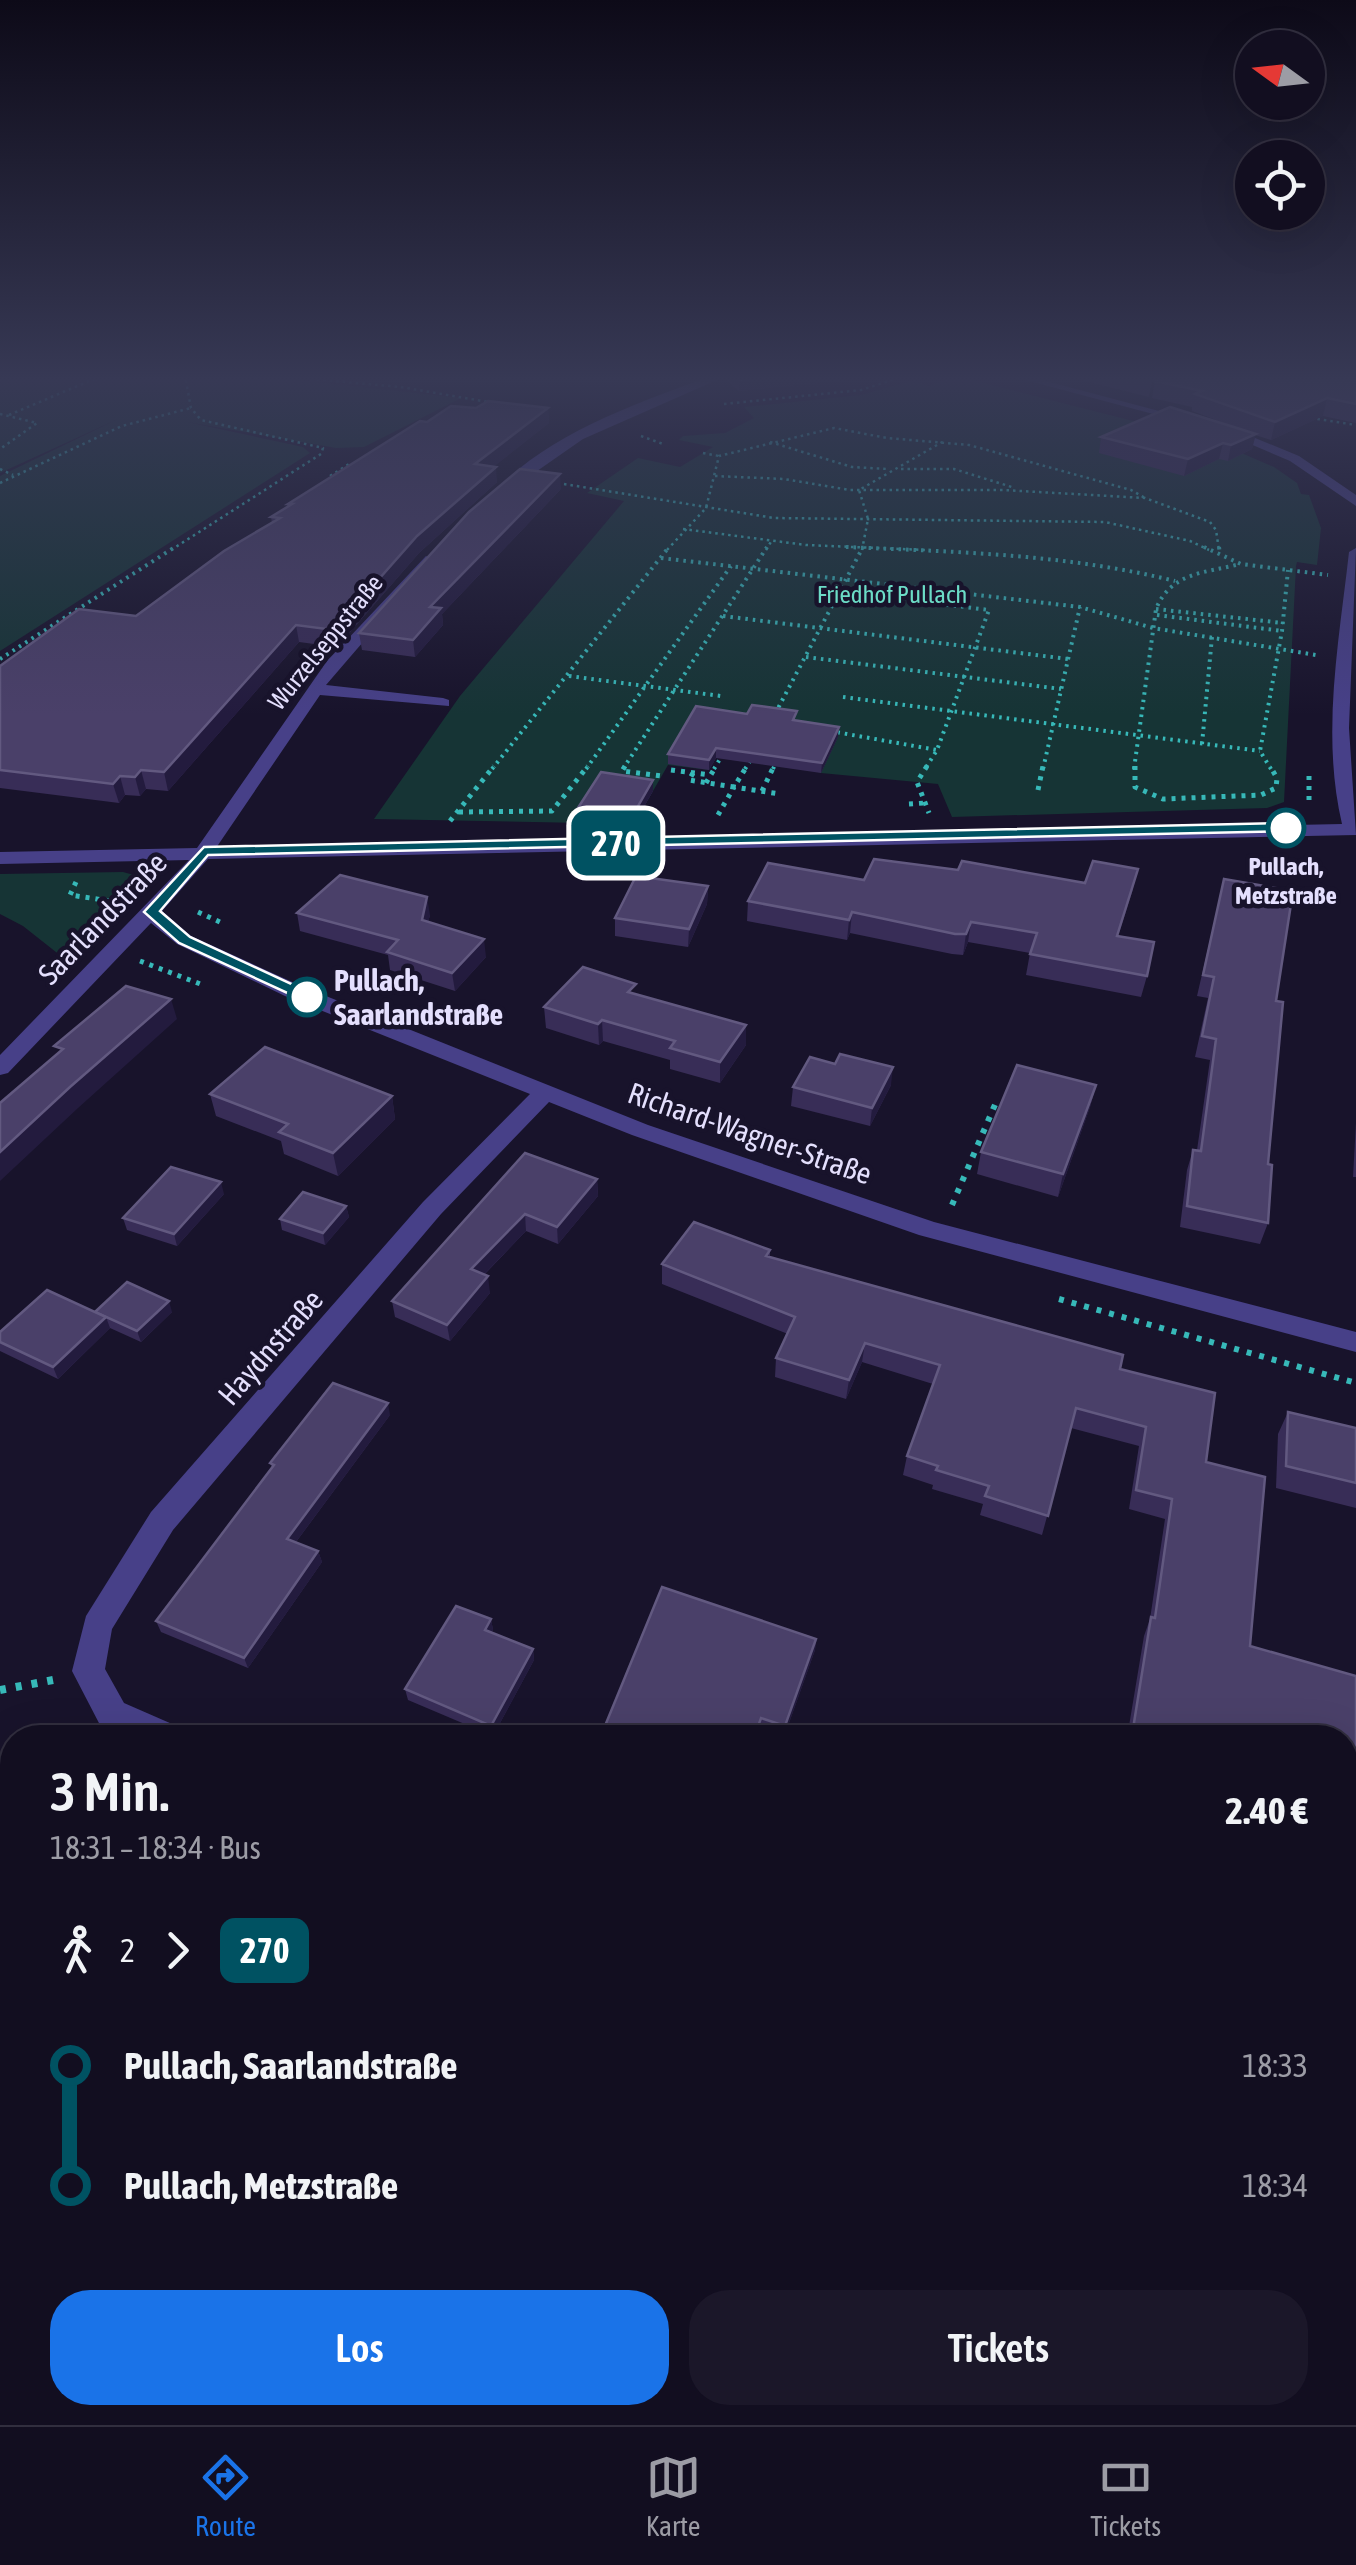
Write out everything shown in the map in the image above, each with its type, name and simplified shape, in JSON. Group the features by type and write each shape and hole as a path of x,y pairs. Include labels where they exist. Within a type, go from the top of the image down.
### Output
{"street":[{"path":"488,501 503,489"},
{"path":"1350,490 1356,502"},
{"name":"Wurzelseppstraße","path":"204,851 314,689 379,610 435,552"},
{"path":"0,858 1354,829 1342,776 1356,552"},
{"path":"314,689 443,703"},
{"name":"Saarlandstraße","path":"0,1068 142,908 204,851"},
{"name":"Richard-Wagner-Straße","path":"142,908 184,940 293,991 640,1130 928,1229 1356,1342"},
{"name":"Haydnstraße","path":"88,1671 97,1626 162,1521 432,1208 545,1093"},
{"path":"88,1671 112,1714 137,1725"}],"path":[{"path":"0,659 264,489"},
{"path":"595,489 774,518 1105,522 1190,541 1241,564 1329,576 1332,561"},
{"path":"448,834 450,821 683,528 706,508 711,489"},
{"path":"854,489 1021,491 1146,498"},
{"path":"1015,489 1021,491"},
{"path":"1122,489 1210,522 1216,530 1220,555"},
{"path":"773,718 849,579 862,547 868,519 859,490"},
{"path":"683,528 862,547 1078,558 1176,581"},
{"path":"661,776 622,771 772,540"},
{"path":"660,558 1080,607 1153,628 1316,655 1318,639"},
{"path":"1241,564 1176,581 1164,588 1156,612 1135,787 1163,799 1271,794 1277,778 1260,751 1279,648 1288,570"},
{"path":"459,812 552,811 646,687 730,566"},
{"path":"842,592 989,610 937,750 917,782 932,823"},
{"path":"1038,790 1080,607"},
{"path":"1156,612 1282,627"},
{"path":"722,616 1068,659"},
{"path":"1202,744 1212,636"},
{"path":"806,657 1061,690"},
{"path":"568,676 722,696"},
{"path":"843,698 1260,751"},
{"path":"828,730 937,750"},
{"path":"706,783 726,748"},
{"path":"714,823 756,750 740,750"},
{"path":"762,791 780,756 767,754"},
{"path":"1309,764 1313,827"},
{"path":"670,770 710,776"},
{"path":"693,773 689,780 780,794"},
{"path":"910,804 925,803"},
{"path":"81,870 70,895 142,908"},
{"path":"205,912 238,932"},
{"path":"954,1200 997,1100"},
{"path":"942,1202 972,1210"},
{"path":"0,1690 88,1671"}],"green space":[{"path":"0,489 253,489 0,651"},
{"name":"Friedhof Pullach","path":"593,489 1299,489 1301,494 1309,495 1321,528 1317,565 1297,562 1296,566 1284,802 1267,808 952,817 938,784 821,773 726,741 709,770 668,765 634,824 374,819 460,696 624,501 587,493"},
{"path":"123,872 141,877 138,884 75,950 61,956 23,926 0,914 0,874"}],"building":[{"path":"312,489 471,489 417,536 334,630 296,625 164,772 141,770 135,777 120,776 113,784 0,770 0,666 79,609 136,616 224,551 280,518 271,517 292,504 288,504"},
{"path":"496,489 545,489 430,607 441,608 413,640 359,633 469,512"},
{"path":"752,705 797,711 793,720 839,727 822,763 716,748 709,760 668,754 696,706 747,714"},
{"path":"601,772 653,780 634,813 574,814"},
{"path":"874,859 958,870 962,861 1085,883 1093,861 1138,869 1117,936 1154,942 1147,976 1030,954 1037,933 971,922 966,934 955,934 852,912 849,920 748,901 768,863 864,880"},
{"path":"340,875 427,897 422,920 484,939 452,973 387,952 398,940 297,913"},
{"path":"636,876 708,886 689,929 615,918"},
{"path":"1224,879 1293,891 1276,1001 1283,1002 1268,1164 1272,1165 1268,1223 1187,1206 1193,1150 1201,1151 1216,1039 1202,1036 1214,977 1203,975"},
{"path":"583,967 636,984 628,992 746,1025 720,1062 670,1048 675,1041 544,1007"},
{"path":"126,986 171,999 0,1152 0,1103 63,1049 54,1046"},
{"path":"265,1047 392,1096 333,1153 279,1132 288,1124 210,1094"},
{"path":"840,1054 893,1067 872,1108 793,1087 810,1057 835,1064"},
{"path":"1017,1065 1096,1085 1063,1174 981,1152"},
{"path":"525,1153 597,1179 557,1227 525,1214 471,1269 488,1276 447,1325 392,1301"},
{"path":"171,1167 221,1182 174,1234 123,1218"},
{"path":"303,1192 346,1206 323,1233 280,1219"},
{"path":"694,1222 770,1250 766,1256 1123,1355 1120,1369 1215,1393 1206,1462 1265,1477 1250,1646 1356,1676 1356,1725 1134,1725 1151,1617 1155,1618 1172,1499 1136,1490 1146,1427 1076,1408 1048,1516 985,1496 989,1486 936,1470 938,1466 907,1456 940,1365 865,1343 849,1380 776,1358 795,1317 662,1264"},
{"path":"127,1282 169,1301 137,1331 95,1312"},
{"path":"47,1290 106,1317 53,1367 0,1342 0,1332"},
{"path":"333,1383 388,1403 287,1539 318,1551 244,1658 156,1621 274,1465 270,1463"},
{"path":"1288,1412 1356,1428 1356,1483 1286,1466"},
{"path":"662,1587 816,1639 785,1725 761,1718 759,1725 605,1725"},
{"path":"456,1606 491,1619 485,1630 533,1649 492,1725 405,1689"}],"bus line":[{"name":"270","path":"307,997 184,940 152,912 204,851 1286,828"}],"place":[{"name":"Pullach, Metzstraße","path":"1286,828"},
{"name":"Pullach, Saarlandstraße","path":"307,997"}]}
